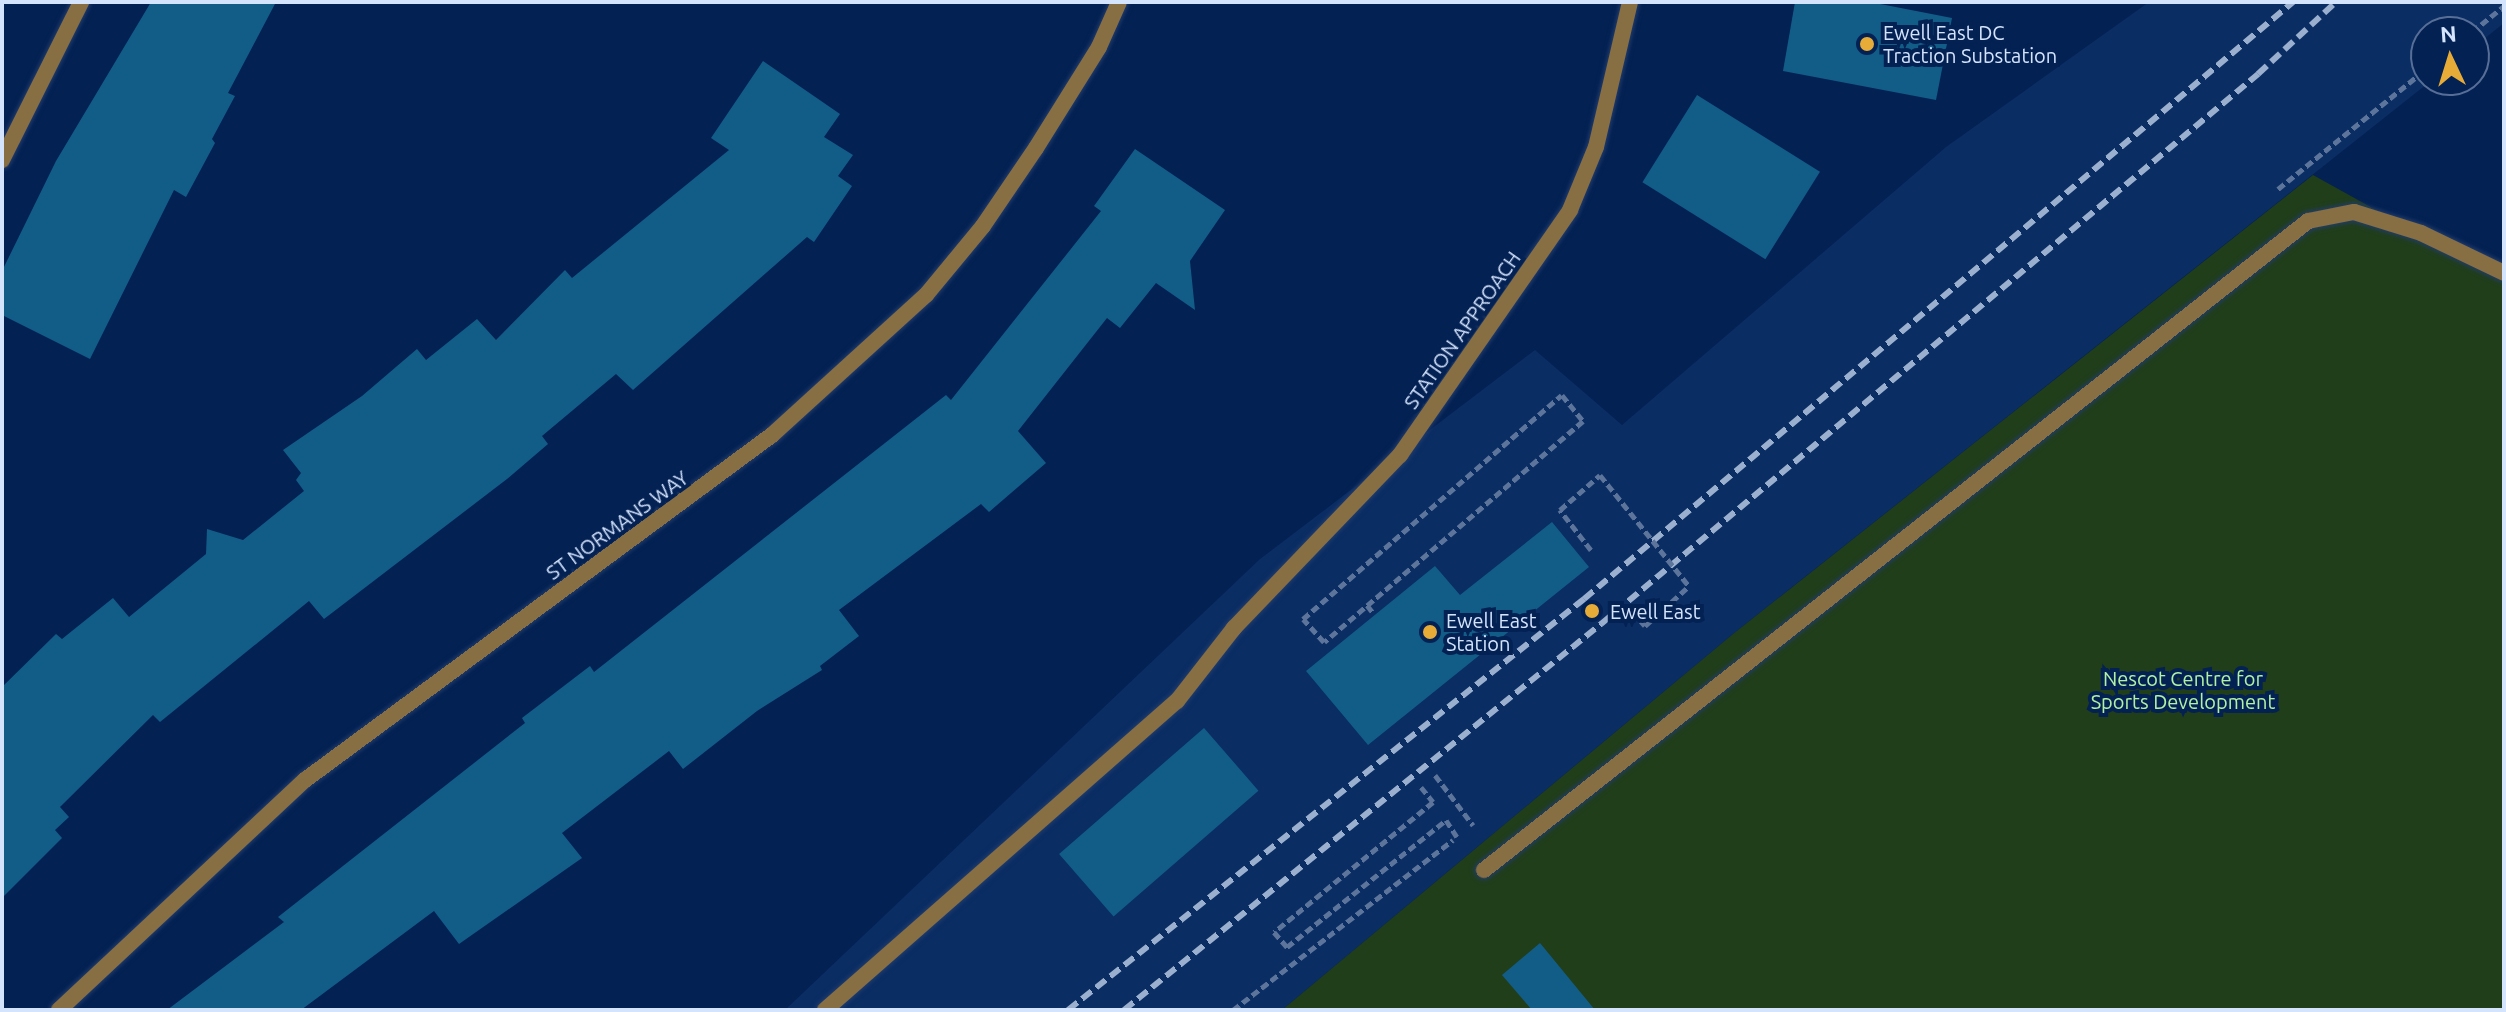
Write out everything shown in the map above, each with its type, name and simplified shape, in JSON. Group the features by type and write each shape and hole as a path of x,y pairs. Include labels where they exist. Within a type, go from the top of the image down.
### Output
{"street":[{"path":"2,160 81,2"},
{"name":"ST NORMANS WAY","path":"59,1010 305,780 772,435 926,295 983,226 1036,148 1099,47 1119,2"},
{"name":"STATION APPROACH","path":"825,1010 1177,701 1234,628 1400,455 1570,210 1596,147 1630,2"},
{"path":"1484,870 2308,221 2354,212 2421,233 2504,273"}],"path":[{"path":"1562,395 1583,421 1367,605 1324,642 1303,619 1562,395"},
{"path":"1591,550 1560,510 1600,475 1689,586 1645,626 1633,612"},
{"path":"1367,605 1374,614"},
{"path":"1435,775 1473,825"},
{"path":"1421,787 1433,802 1274,932 1287,947 1446,820 1457,837"}],"shaded area":[{"path":"2149,2 2504,2 2504,23 2490,34 2490,16 2410,16 2412,96 1733,634 1282,1010 785,1010 1260,559 1535,350 1622,425 1946,147"}],"green space":[{"name":"Nescot Centre for Sports Development","path":"2313,175 2504,281 2504,1010 1282,1010 1733,634"}],"building":[{"path":"151,2 276,2 228,93 235,96 212,139 215,143 186,197 174,190 90,359 2,315 2,271 56,161"},
{"name":"Ewell East DC Traction Substation","path":"1795,2 1870,2 1952,18 1936,100 1783,71"},
{"path":"763,61 840,114 824,137 853,155 838,176 852,186 814,242 807,237 633,390 616,374 542,436 548,444 507,479 324,619 309,601 160,722 153,715 60,807 69,817 55,830 62,838 2,898 2,687 56,634 62,639 113,598 129,617 206,554 207,529 243,540 304,491 296,480 301,473 283,450 362,396 417,349 426,360 477,319 496,340 565,270 572,278 729,150 711,138"},
{"path":"1697,95 1820,172 1765,259 1642,182"},
{"path":"1135,149 1225,210 1190,261 1195,310 1156,283 1120,328 1107,318 1018,431 1046,463 989,512 981,504 839,610 859,636 820,666 822,670 757,711 683,769 669,751 562,833 582,858 459,944 434,911 301,1010 167,1010 284,922 278,917 525,723 522,718 590,666 594,672 946,395 951,400 1101,211 1094,206"},
{"name":"Ewell East Station","path":"1552,522 1589,567 1368,745 1306,671 1435,566 1460,595"},
{"path":"1204,728 1258,791 1114,917 1059,854"},
{"path":"1540,943 1595,1010 1532,1010 1502,975"}],"railway":[{"path":"1068,1010 1584,599 2293,2"},
{"path":"1124,1010 1601,624 2258,74 2336,2"}],"place":[{"name":"Ewell East DC Traction Substation","path":"1867,44"},
{"name":"Ewell East","path":"1592,611"},
{"name":"Ewell East Station","path":"1430,632"}]}
